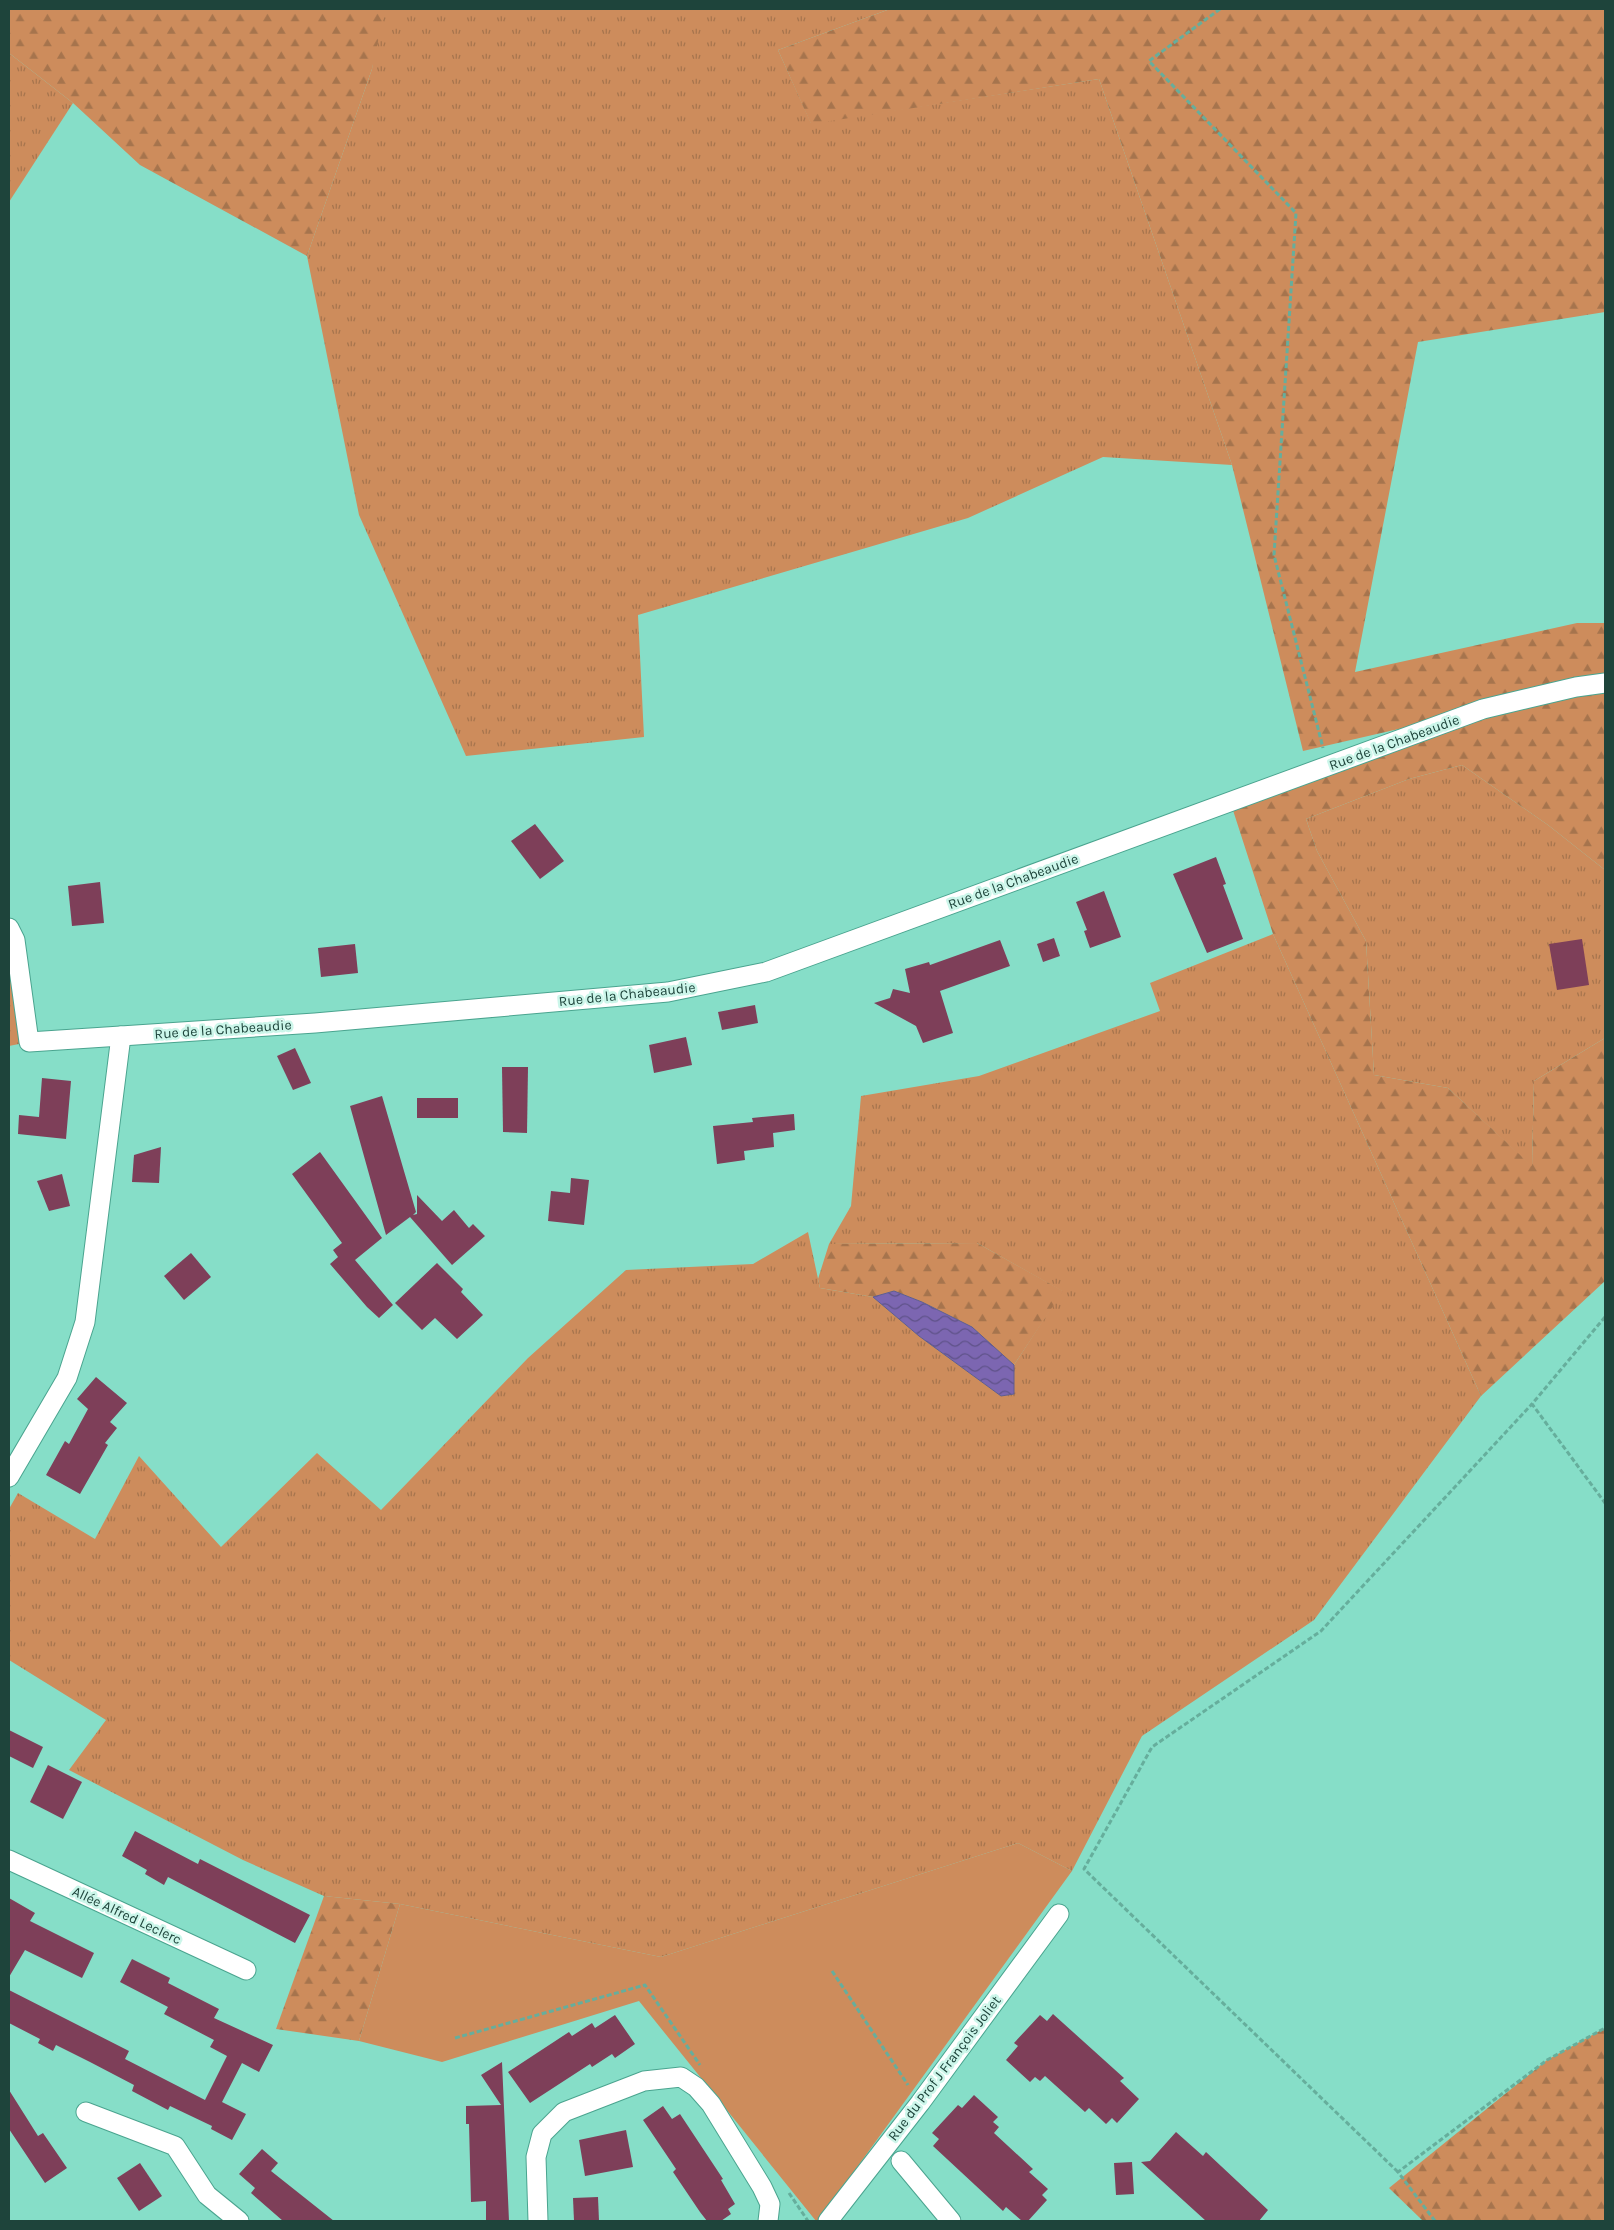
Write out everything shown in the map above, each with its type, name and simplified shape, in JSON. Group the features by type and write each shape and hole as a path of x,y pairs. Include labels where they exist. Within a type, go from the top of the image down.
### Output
{"street":[{"name":"Rue de la Chabeaudie","path":"9,928 15,940 29,1042 315,1023 668,992 766,972 1483,709 1576,687 1605,683"},
{"path":"9,1477 67,1378 85,1322 121,1036"},
{"name":"Allée Alfred Leclerc","path":"9,1860 246,1970"},
{"name":"Rue du Prof J François Joliet","path":"828,2221 920,2102 1059,1914"},
{"path":"538,2221 536,2157 542,2134 564,2112 644,2081 681,2077 696,2087 711,2104 762,2187 770,2204 768,2221"},
{"path":"86,2112 175,2146 207,2195 239,2221"},
{"path":"901,2161 951,2221"}],"path":[{"path":"1220,9 1149,62 1296,213 1274,555 1327,766"},
{"path":"1435,2221 1398,2172 1084,1869 1152,1747 1321,1632 1532,1404 1605,1317"},
{"path":"1532,1404 1605,1503"},
{"path":"832,1971 920,2102"},
{"path":"1398,2172 1547,2060 1605,2028"}],"green space":[{"path":"9,9 385,9 372,69 307,256 140,165 73,103 9,53"},
{"path":"379,9 890,9 778,50 811,123 1099,79 1232,465 1103,457 968,518 638,615 644,737 466,756 359,515 307,256 372,69"},
{"path":"890,9 1605,9 1605,312 1418,342 1355,672 1577,623 1605,623 1605,870 1548,825 1462,765 1409,779 1306,819 1317,851 1366,941 1374,1075 1448,1088 1532,1166 1534,1081 1605,1038 1605,1281 1481,1396 1273,934 1230,801 1477,711 1303,751 1232,465 1099,79 811,124 778,50"},
{"path":"9,53 73,103 9,202"},
{"path":"1462,765 1548,825 1605,870 1605,1038 1534,1081 1532,1167 1448,1088 1374,1075 1366,941 1317,851 1306,819 1409,779"},
{"path":"9,932 29,1042 9,1046"},
{"path":"1273,934 1481,1396 1314,1620 1142,1736 1072,1871 1018,1843 661,1957 400,1904 324,1896 243,1860 69,1770 106,1720 9,1660 9,1509 18,1493 95,1539 139,1456 221,1547 317,1453 381,1510 528,1358 626,1270 753,1264 808,1232 820,1288 873,1297 919,1336 1001,1396 1014,1394 1014,1365 1062,1291 977,1243 829,1244 851,1206 861,1096 979,1076 1160,1011 1150,983"},
{"path":"977,1243 1063,1291 1014,1365 972,1327 922,1302 894,1291 873,1297 820,1288 818,1279 829,1244"},
{"path":"1018,1843 1072,1871 818,2221 816,2221 639,2001 442,2062 359,2041 400,1904 661,1957"},
{"path":"324,1896 400,1904 359,2041 276,2029"},
{"path":"1605,2028 1605,2221 1423,2221 1389,2188 1547,2060"}],"water":[{"path":"894,1291 922,1302 972,1327 1014,1365 1014,1394 1001,1396 919,1336 873,1297"}],"building":[{"path":"535,824 564,861 540,879 511,841"},
{"path":"1216,857 1226,884 1223,885 1243,939 1207,953 1173,874"},
{"path":"100,882 104,923 72,926 68,886"},
{"path":"1104,891 1121,937 1090,948 1084,931 1087,930 1076,902"},
{"path":"1054,938 1060,956 1043,962 1037,944"},
{"path":"1582,939 1589,985 1557,990 1549,944"},
{"path":"1000,940 1010,966 940,991 953,1033 923,1043 916,1026 874,1003 890,998 893,989 910,993 905,969 929,962 930,965"},
{"path":"355,944 358,973 321,977 318,948"},
{"path":"755,1005 758,1023 722,1030 718,1012"},
{"path":"686,1037 692,1065 654,1073 649,1045"},
{"path":"295,1048 311,1083 293,1090 277,1056"},
{"path":"502,1067 528,1067 527,1133 503,1132"},
{"path":"42,1078 71,1081 66,1139 18,1134 19,1115 39,1117"},
{"path":"382,1096 416,1212 413,1215 417,1214 417,1195 442,1221 454,1210 469,1228 473,1224 485,1236 452,1265 410,1217 386,1235 350,1106"},
{"path":"417,1098 458,1098 458,1118 417,1118"},
{"path":"794,1114 795,1130 773,1133 774,1147 744,1151 745,1160 717,1164 713,1126 753,1122 752,1118"},
{"path":"161,1147 159,1183 132,1182 134,1155"},
{"path":"320,1152 382,1238 355,1260 393,1305 379,1318 330,1264 338,1257 333,1250 342,1243 292,1174"},
{"path":"62,1174 70,1206 49,1211 37,1181"},
{"path":"571,1178 589,1180 584,1225 548,1221 551,1191 570,1193"},
{"path":"191,1253 211,1277 184,1300 164,1276"},
{"path":"437,1263 463,1289 461,1292 483,1315 457,1339 435,1318 422,1330 395,1303"},
{"path":"96,1377 127,1403 110,1422 117,1428 105,1443 108,1445 80,1494 46,1475 65,1441 69,1444 88,1409 77,1399"},
{"path":"9,1730 43,1747 33,1768 9,1756"},
{"path":"48,1765 82,1782 63,1819 30,1802"},
{"path":"135,1831 198,1864 200,1859 310,1915 295,1943 168,1877 164,1885 145,1874 147,1870 122,1856"},
{"path":"9,1898 35,1913 30,1921 94,1953 82,1978 25,1950 9,1977"},
{"path":"132,1959 170,1978 168,1983 219,2009 214,2018 273,2045 259,2072 242,2063 222,2102 246,2114 232,2140 211,2129 212,2126 170,2106 168,2110 132,2091 134,2085 56,2045 53,2051 38,2043 40,2039 9,2023 9,1990 129,2051 125,2059 205,2100 227,2056 210,2047 214,2040 164,2014 168,2007 120,1982"},
{"path":"1053,2014 1124,2078 1120,2081 1139,2099 1117,2123 1112,2118 1106,2124 1089,2108 1085,2112 1045,2076 1040,2081 1035,2077 1030,2082 1006,2060 1018,2046 1014,2043 1040,2015 1047,2021"},
{"path":"615,2015 635,2044 615,2058 612,2054 592,2067 590,2064 530,2103 508,2072 569,2032 572,2036 592,2023 595,2028"},
{"path":"502,2062 509,2221 486,2221 486,2201 471,2202 469,2124 466,2124 466,2106 501,2105 481,2075"},
{"path":"9,2090 38,2136 43,2133 67,2168 45,2183 9,2129"},
{"path":"974,2095 998,2117 993,2122 999,2127 994,2133 1033,2169 1029,2172 1048,2189 1042,2195 1047,2200 1028,2221 1022,2221 1006,2207 1003,2211 933,2146 939,2139 932,2133 958,2105 962,2108"},
{"path":"663,2106 672,2119 680,2114 723,2179 721,2180 735,2204 728,2209 731,2214 721,2221 707,2221 700,2212 673,2172 676,2169 643,2120"},
{"path":"626,2130 633,2167 585,2176 579,2140"},
{"path":"1176,2132 1203,2156 1206,2152 1268,2210 1259,2221 1206,2221 1141,2162 1150,2161"},
{"path":"262,2149 278,2163 271,2171 334,2221 283,2221 251,2193 255,2188 239,2174"},
{"path":"1132,2162 1134,2194 1116,2195 1114,2163"},
{"path":"140,2163 162,2196 139,2211 117,2178"},
{"path":"598,2197 599,2221 574,2221 573,2198"}]}
